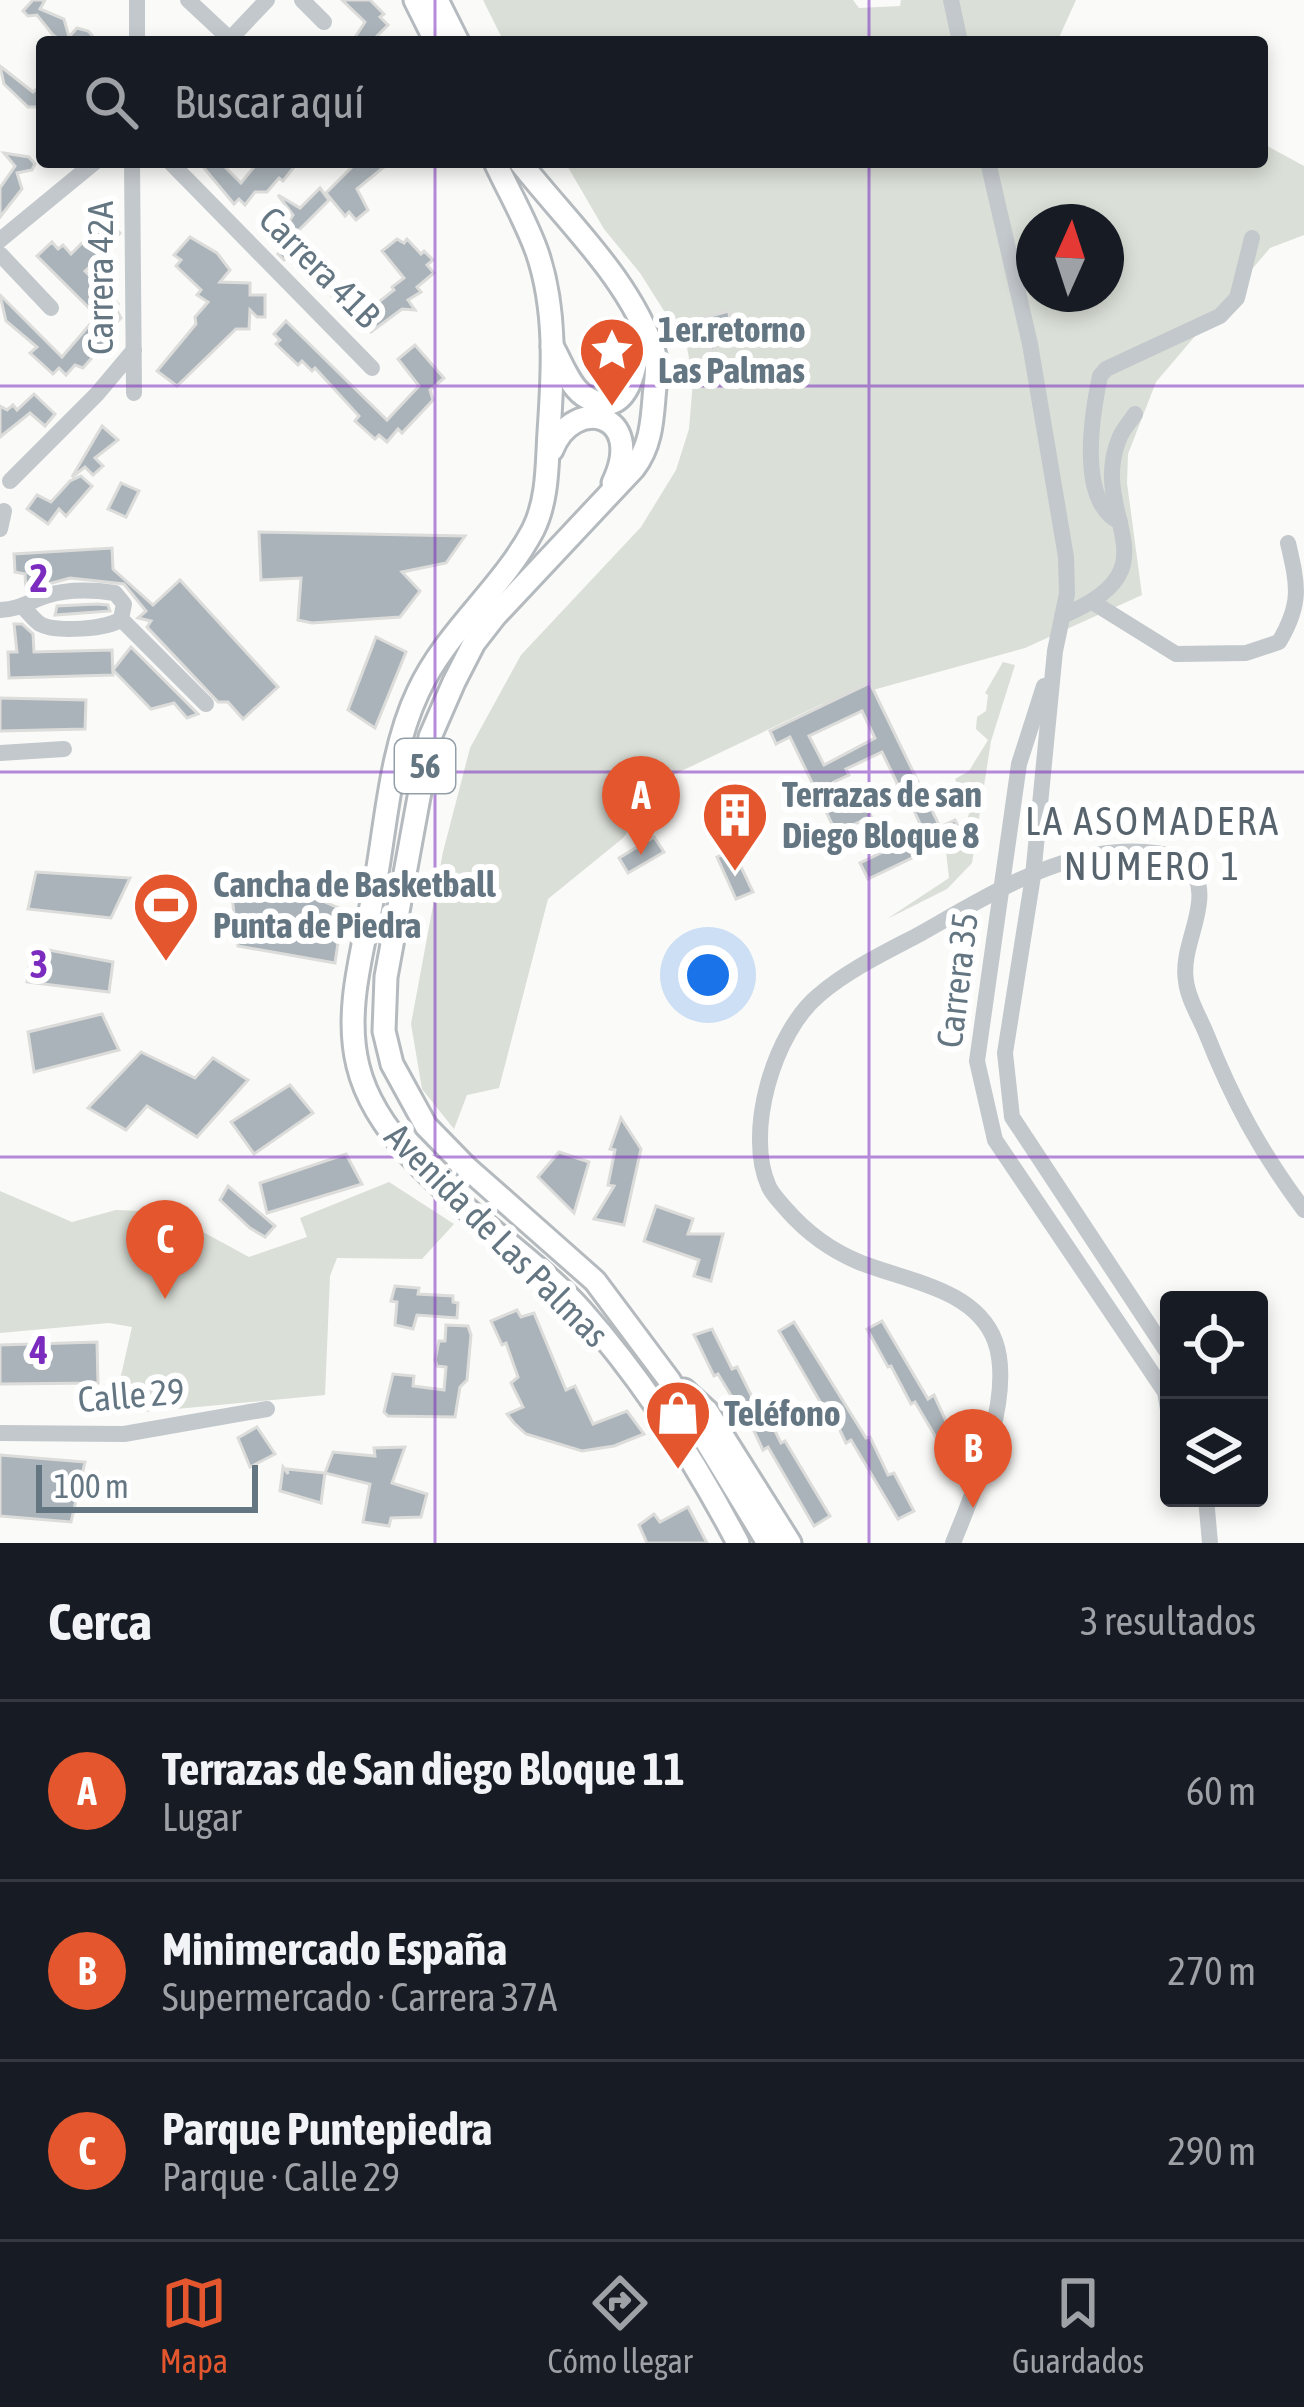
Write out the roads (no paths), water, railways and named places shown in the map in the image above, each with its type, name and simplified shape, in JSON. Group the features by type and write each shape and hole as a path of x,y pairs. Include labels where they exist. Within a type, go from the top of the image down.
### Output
{"main road":[{"path":"415,0 433,36"},
{"path":"437,0 455,36"},
{"name":"Avenida de Las Palmas","path":"498,168 537,251 547,287 552,346 545,492 534,528 435,660 406,723 355,996 357,1065 371,1102 392,1135 556,1285 622,1361 679,1440 739,1542"},
{"name":"Avenida de Las Palmas","path":"525,168 589,245 641,324 655,355 651,431 645,454 474,643 430,737 386,976 384,1031 392,1064 426,1126 595,1281 670,1382 768,1543"},
{"path":"552,346 584,395 613,400 627,391 636,370 641,324"},
{"path":"547,462 555,442 576,420 601,420 615,426 625,452 608,494"},
{"path":"670,1382 695,1397 707,1412 790,1543"}],"street":[{"path":"137,0 137,36"},
{"path":"188,0 223,36"},
{"path":"227,36 266,0"},
{"path":"302,0 324,22"},
{"path":"951,0 959,36"},
{"path":"0,240 88,168"},
{"name":"Carrera 42A","path":"132,168 134,393"},
{"name":"Carrera 41B","path":"176,168 372,368"},
{"name":"Carrera 35","path":"989,168 1030,344 1062,520 1067,594 1055,651 1033,876 1005,1053 1012,1117 1160,1340"},
{"path":"1120,522 1104,511 1090,476 1100,376 1232,307 1252,238"},
{"path":"0,254 51,308"},
{"path":"10,481 134,350"},
{"path":"1062,616 1094,603 1117,582 1125,566 1114,461 1119,438 1135,414"},
{"path":"1094,603 1176,653 1246,652 1279,642 1295,613 1297,583 1288,543"},
{"path":"0,610 25,609 49,596 109,592 124,604 121,619"},
{"path":"25,609 40,624 53,627 106,627 121,619"},
{"path":"121,619 206,704"},
{"name":"Carrera 35","path":"1055,651 1019,764 977,1061 995,1140 1166,1399"},
{"path":"0,753 64,749"},
{"path":"953,1543 981,1472 995,1414 998,1348 990,1329 957,1298 855,1260 808,1231 770,1190 761,1162 766,1086 791,1030 817,996 872,960 1033,876 1089,856 1170,855 1190,865 1199,890 1199,914 1184,962 1186,986 1261,1153 1304,1210"},
{"path":"990,966 1019,965"},
{"name":"Calle 29","path":"0,1433 124,1434 267,1409"}],"place":[{"name":"1er.retorno Las Palmas","path":"612,409"},
{"name":"Terrazas de San diego Bloque 11","path":"641,855"},
{"name":"Terrazas de san Diego Bloque 8","path":"735,874"},
{"name":"Cancha de Basketball Punta de Piedra","path":"166,964"},
{"name":"Parque Puntepiedra","path":"165,1299"},
{"name":"Teléfono","path":"678,1472"},
{"name":"Minimercado España","path":"973,1508"}],"district":[{"name":"LA ASOMADERA NUMERO 1","path":"1153,844"}]}
